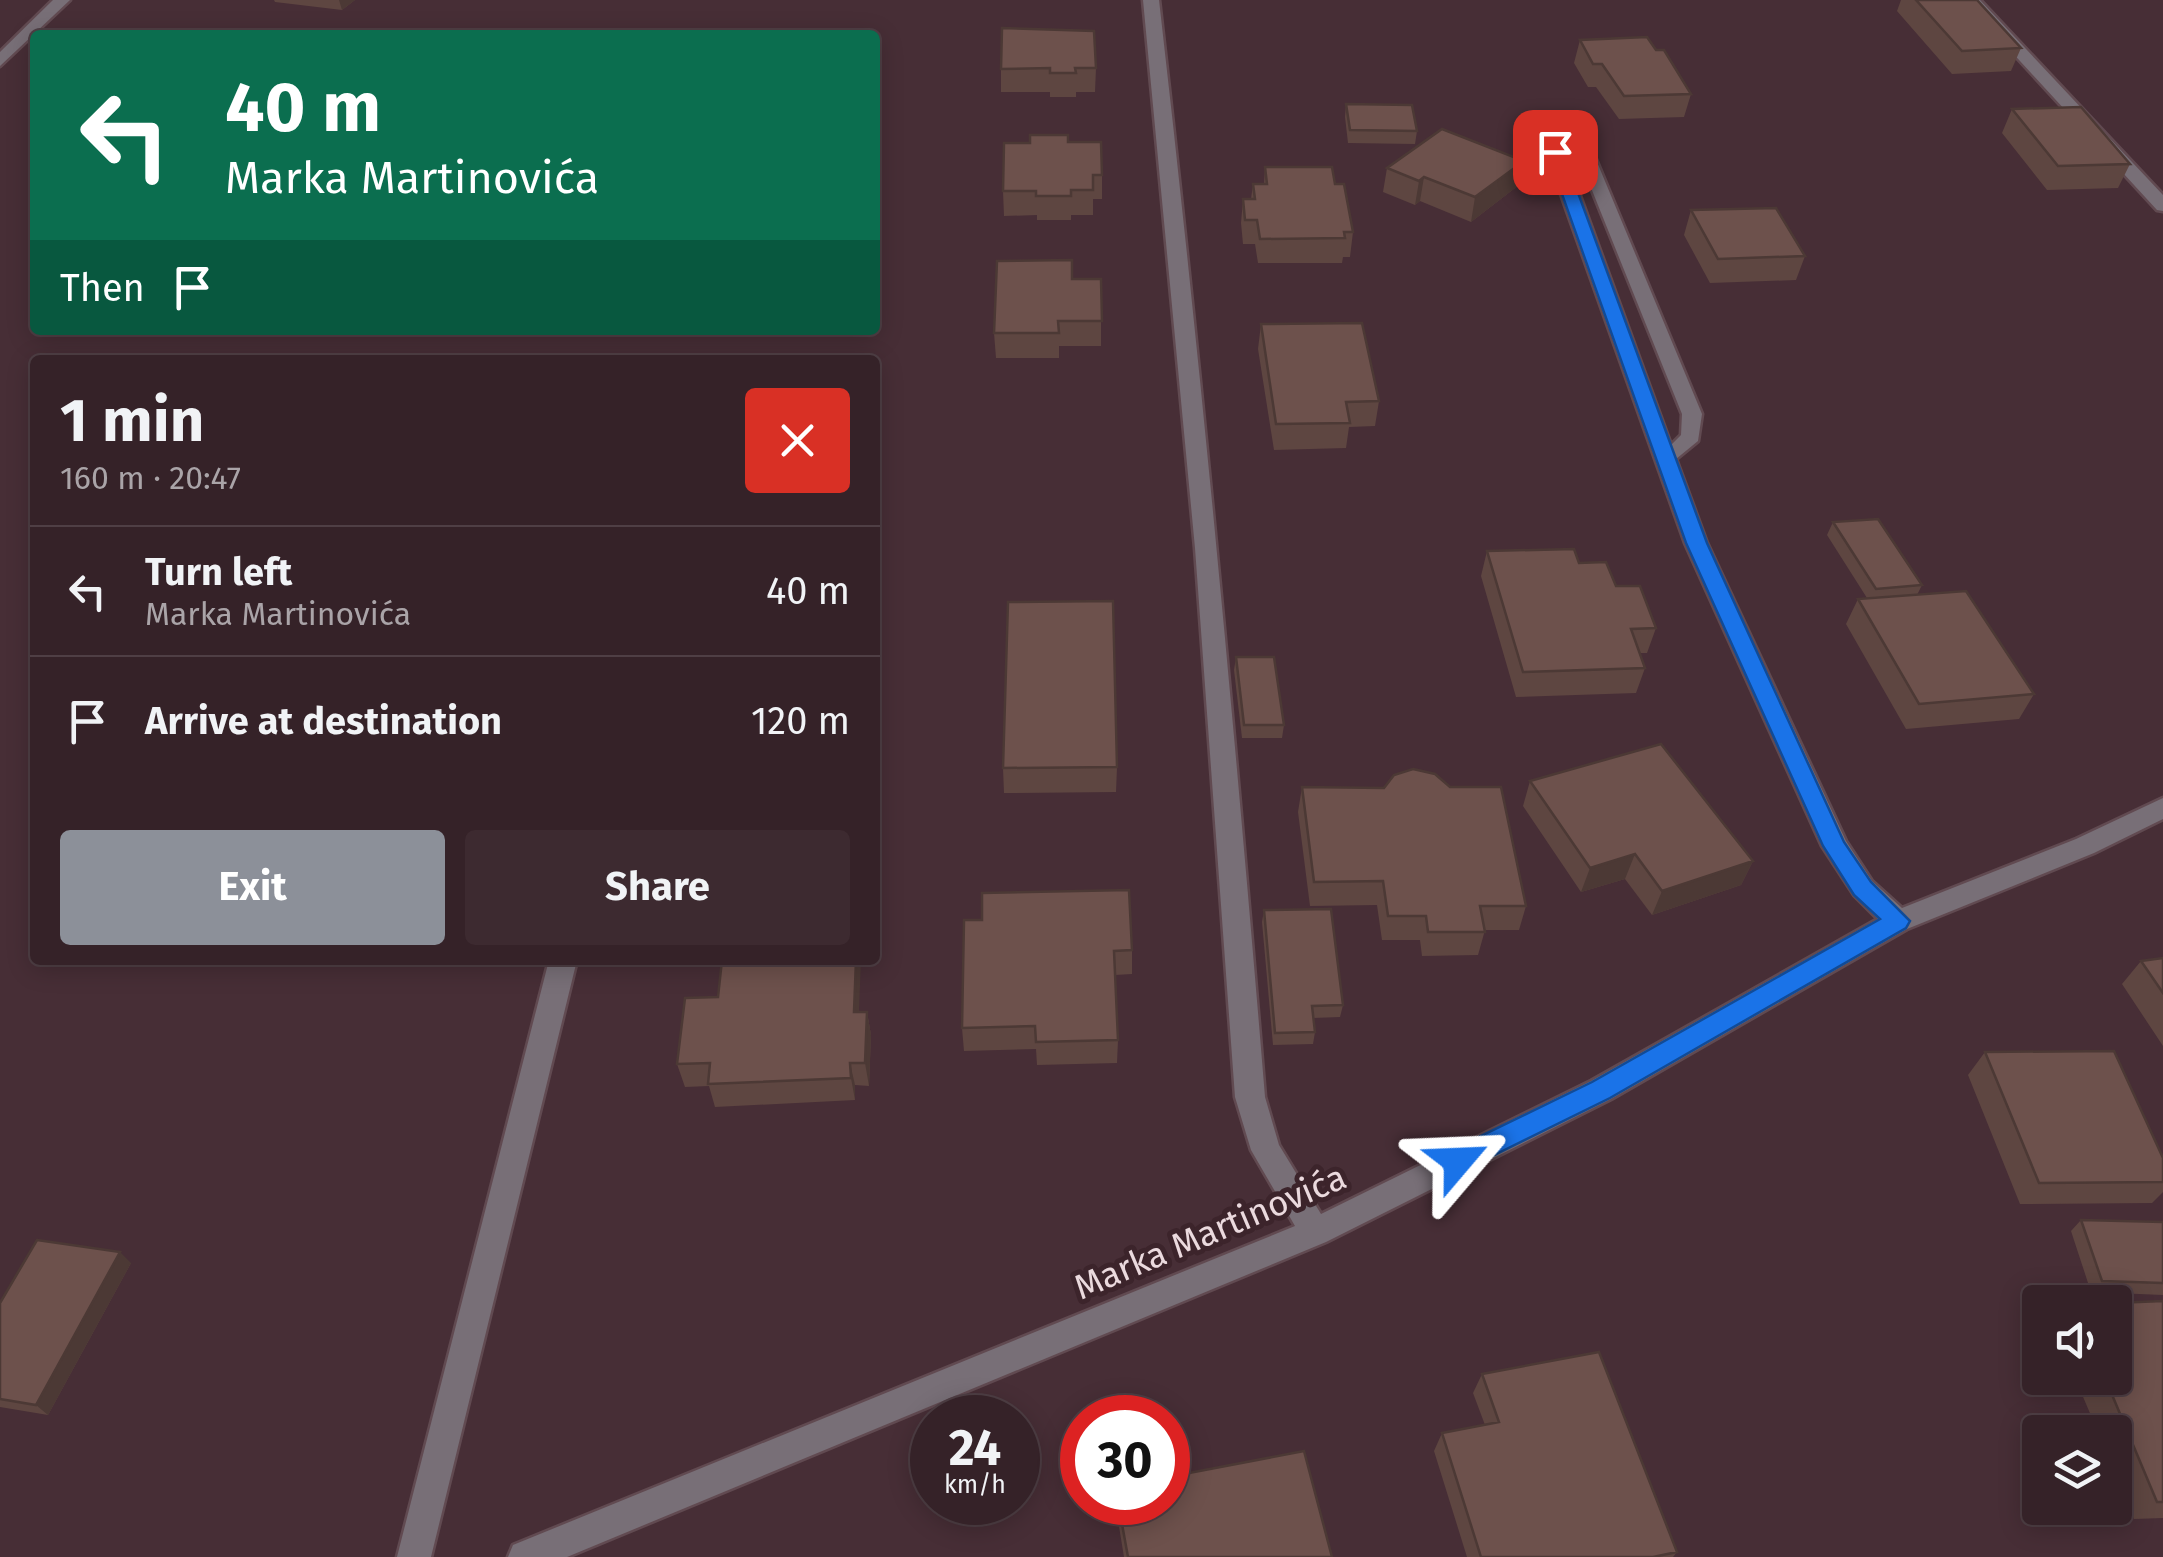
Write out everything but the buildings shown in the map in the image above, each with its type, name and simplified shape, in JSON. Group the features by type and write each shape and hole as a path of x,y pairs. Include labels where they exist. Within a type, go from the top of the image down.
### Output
{"street":[{"path":"31,30 62,0"},
{"path":"1150,0 1180,259 1212,605 1250,1097 1266,1150 1314,1232"},
{"path":"1972,0 2163,206"},
{"path":"0,60 30,31"},
{"path":"1579,138 1692,414 1694,430 1687,443 1664,456"},
{"path":"1555,152 1696,543 1834,846 1862,888 1898,921"},
{"name":"Marka Martinovića","path":"525,1557 1314,1232 1601,1090 1898,921 2085,846 2163,808"},
{"path":"414,1557 563,965"}],"route":[{"path":"1458,1161 1601,1090 1898,921 1862,888 1834,846 1696,543 1555,152"}]}
